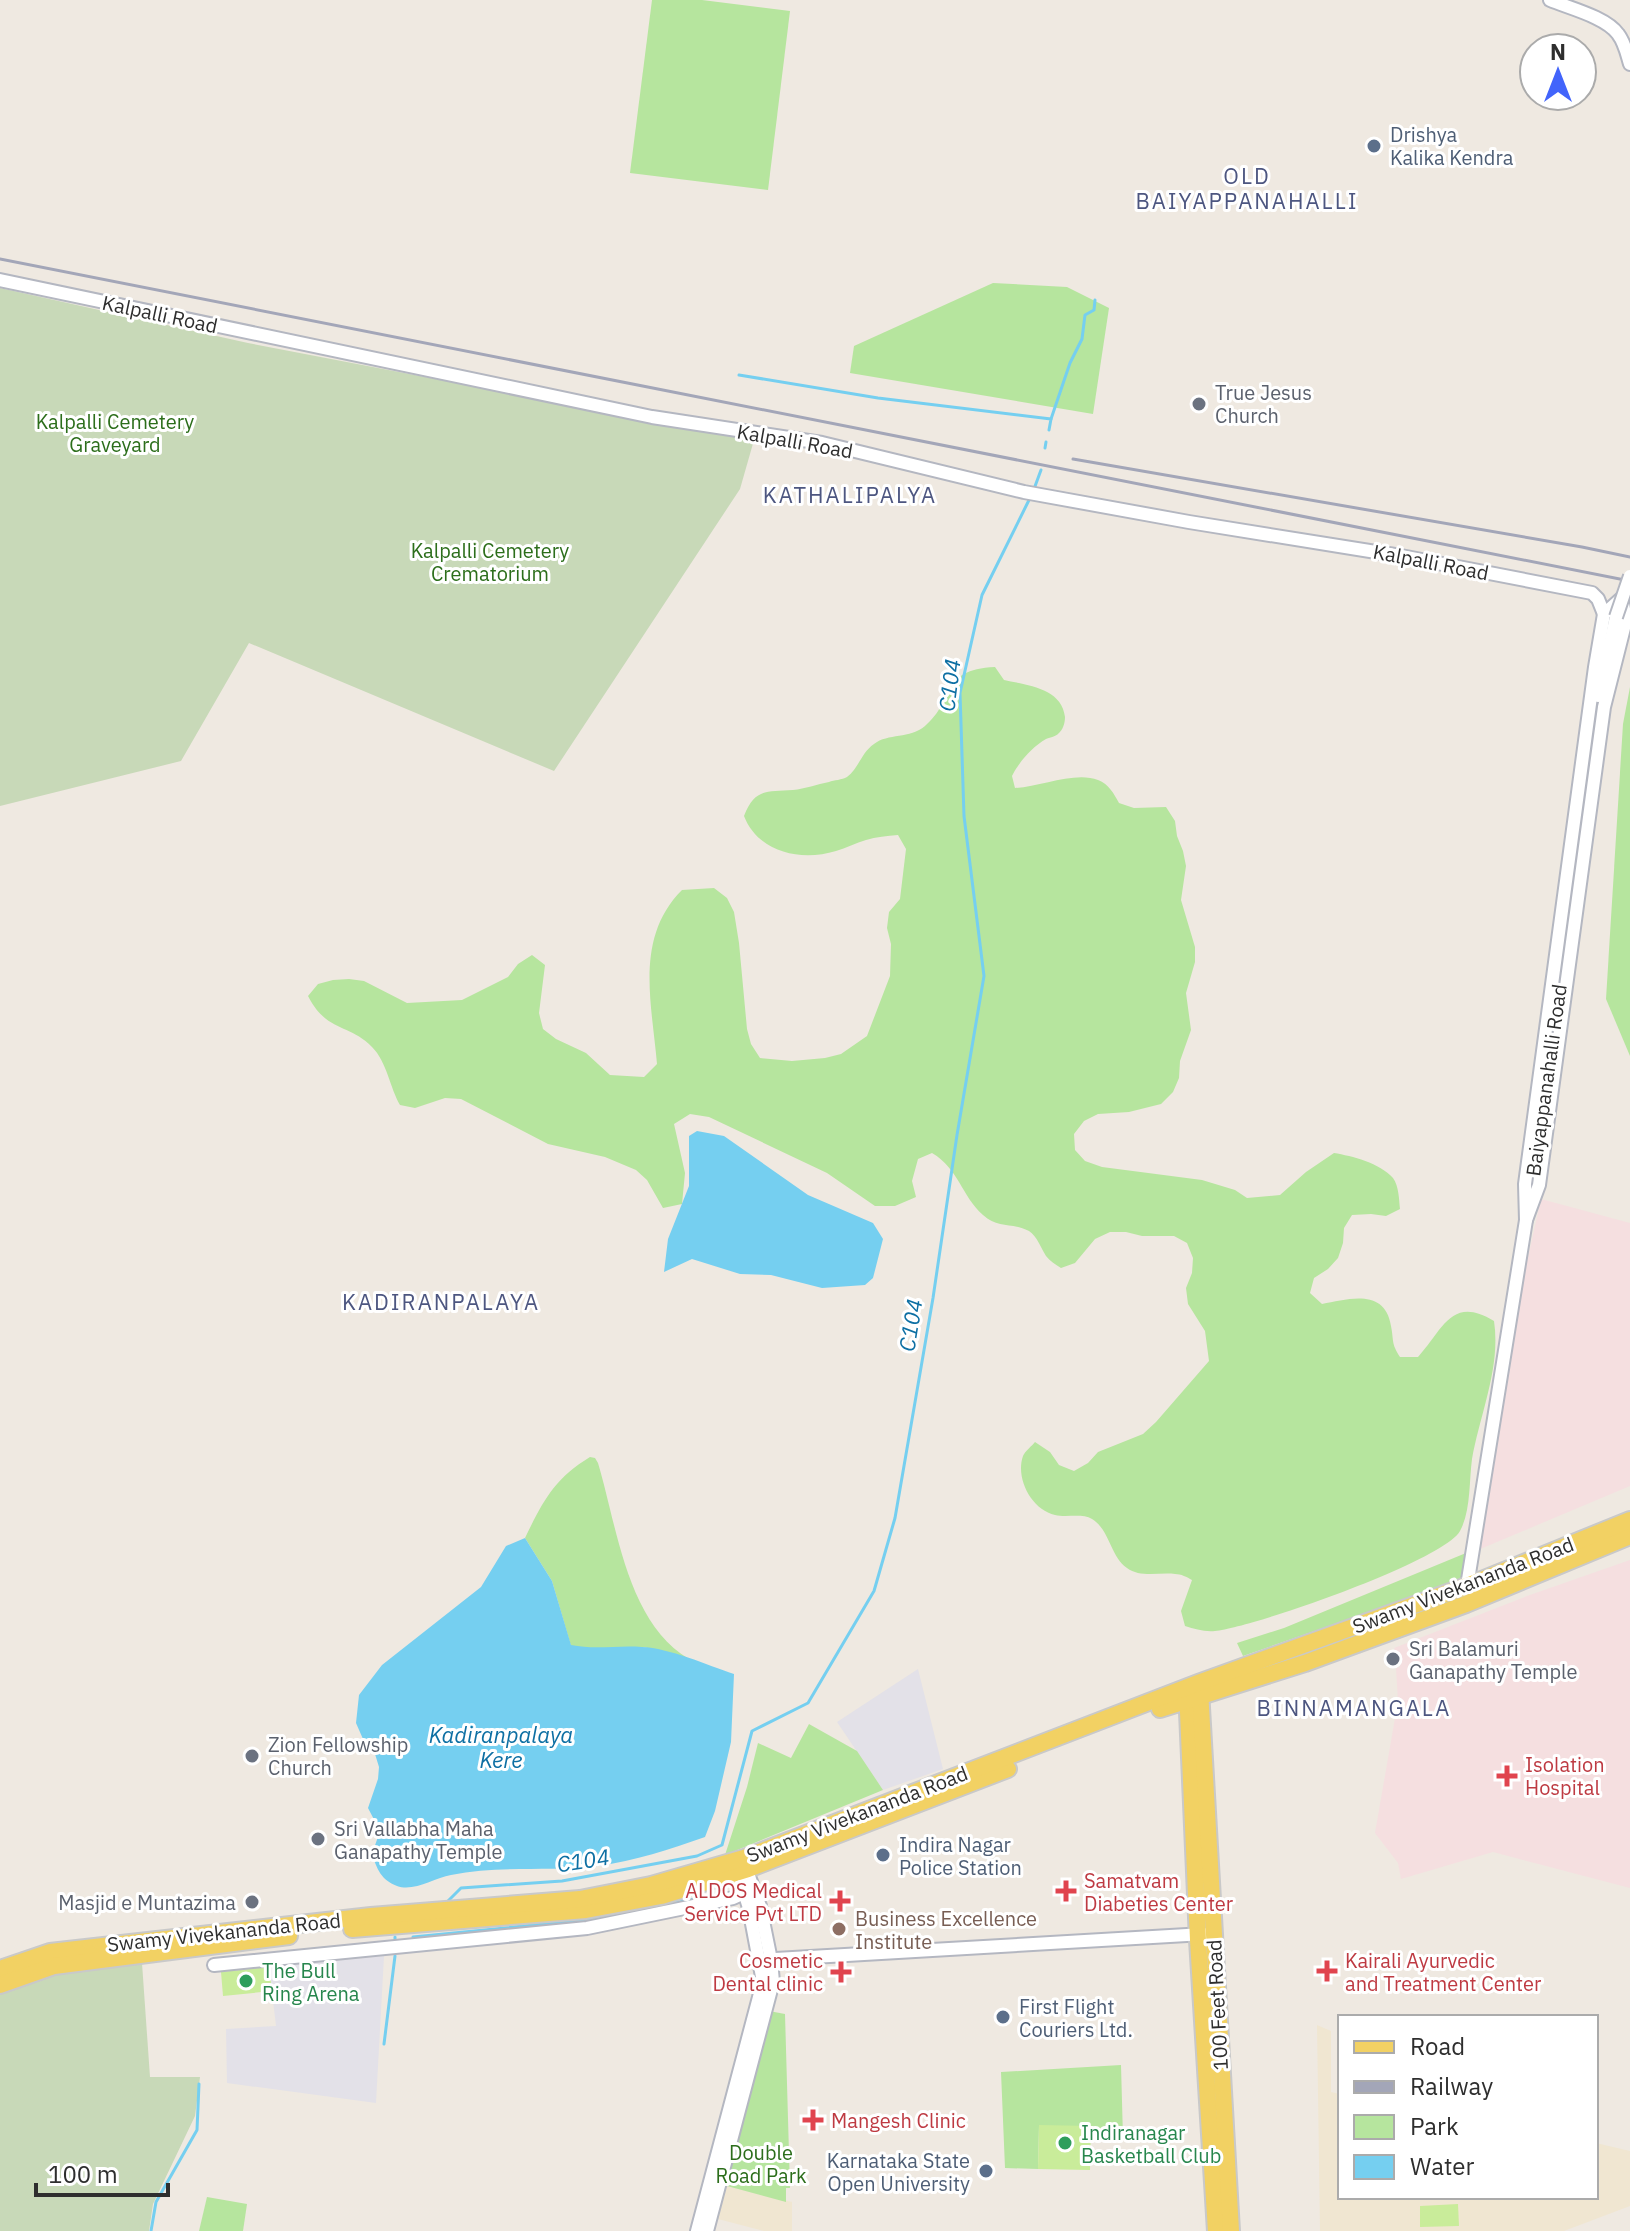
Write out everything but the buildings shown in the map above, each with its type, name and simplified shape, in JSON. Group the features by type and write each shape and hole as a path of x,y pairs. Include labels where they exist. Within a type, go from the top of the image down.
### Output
{"main road":[{"name":"Swamy Vivekananda Road","path":"0,1985 54,1966 355,1929 586,1910 661,1896 1194,1692 1630,1520"},
{"name":"Swamy Vivekananda Road","path":"1194,1692 1305,1663 1466,1604 1630,1536"},
{"name":"100 Feet Road","path":"1194,1692 1216,2231"},
{"name":"Swamy Vivekananda Road","path":"0,1969 50,1952 362,1917 580,1899 740,1865"},
{"name":"100 Feet Road","path":"1205,1934 1231,2231"}],"street":[{"path":"1550,0 1603,21 1615,30 1626,48 1630,64"},
{"name":"Kalpalli Road","path":"0,280 652,417 822,443 1032,494 1401,556 1592,593 1604,614"},
{"name":"Baiyappanahalli Road","path":"1467,1586 1534,1174 1596,706 1616,617 1630,576"},
{"path":"1622,598 1626,620 1604,707 1539,1185 1526,1220 1525,1184 1595,667 1604,614 1622,598"},
{"path":"707,2231 773,1982 749,1908 748,1891 740,1865"},
{"path":"214,1965 587,1928 733,1898 748,1891"},
{"path":"765,1960 1205,1934"},
{"path":"697,2231 763,1982 765,1960"}],"shaded area":[{"path":"1541,1199 1630,1223 1630,1486 1478,1550 1513,1325"},
{"name":"Isolation Hospital","path":"1630,1560 1630,1888 1493,1852 1401,1879 1398,1863 1375,1833 1395,1718 1399,1718 1396,1668 1400,1667 1394,1648"},
{"path":"918,1669 943,1769 883,1790 837,1722"},
{"path":"384,1956 376,2103 227,2083 226,2029 276,2026 269,1967"},
{"path":"1317,2025 1331,2031 1331,2092 1338,2094 1338,2199 1598,2199 1598,2143 1630,2151 1630,2206 1564,2231 1320,2231"},
{"path":"727,2186 792,2202 792,2231 764,2231 718,2219"}],"green space":[{"path":"652,0 702,0 790,11 768,190 630,173"},
{"path":"993,283 1067,287 1109,308 1093,414 850,373 854,346"},
{"name":"Kalpalli Cemetery Crematorium","path":"0,288 248,343 754,440 740,489 554,771 249,643 181,761 0,806"},
{"path":"995,667 1004,680 1033,686 1050,694 1062,707 1065,717 1060,732 1036,746 1018,765 1012,776 1015,788 1068,778 1089,778 1105,784 1119,803 1134,808 1166,807 1175,821 1186,866 1181,900 1195,947 1195,962 1186,993 1191,1030 1180,1061 1179,1078 1173,1092 1161,1104 1129,1112 1098,1114 1084,1121 1074,1134 1075,1150 1085,1161 1102,1167 1202,1180 1235,1190 1247,1198 1280,1195 1334,1153 1365,1161 1393,1178 1398,1189 1400,1209 1386,1216 1352,1215 1344,1228 1338,1258 1314,1278 1310,1293 1322,1304 1354,1299 1374,1301 1387,1314 1400,1357 1418,1357 1449,1319 1458,1314 1479,1314 1494,1321 1495,1356 1472,1459 1466,1514 1460,1531 1446,1544 1385,1575 1305,1606 1236,1627 1211,1631 1185,1626 1181,1611 1192,1580 1179,1575 1144,1574 1127,1568 1098,1524 1088,1517 1059,1516 1039,1507 1027,1492 1021,1474 1023,1456 1035,1442 1050,1452 1059,1465 1074,1471 1088,1463 1098,1452 1143,1434 1209,1361 1205,1331 1188,1304 1186,1288 1192,1273 1193,1258 1187,1243 1174,1236 1110,1232 1095,1239 1075,1263 1061,1268 1046,1256 1029,1231 994,1222 983,1215 954,1174 932,1153 918,1159 912,1181 916,1197 895,1206 875,1206 827,1173 709,1117 690,1114 674,1124 685,1173 682,1204 663,1208 647,1180 636,1170 605,1157 548,1144 461,1099 445,1098 415,1108 400,1105 381,1060 372,1047 323,1016 308,996 318,984 349,979 364,981 407,1003 462,1000 508,977 518,964 532,955 545,965 539,1013 543,1029 586,1053 610,1075 644,1077 657,1064 650,972 657,929 682,890 714,888 727,898 734,912 747,1029 751,1044 760,1058 792,1061 841,1054 867,1036 890,976 889,912 900,899 906,849 898,835 870,839 822,854 795,854 770,846 759,838 744,816 753,800 763,793 802,789 847,777 874,744 886,738 913,733 925,726 935,716 956,680 964,674"},
{"path":"1630,687 1630,1056 1606,999 1623,724"},
{"path":"590,1457 598,1463 627,1571 638,1598 651,1622 668,1643 689,1659 644,1647 588,1649 571,1646 552,1581 525,1538 558,1483"},
{"path":"1466,1553 1461,1580 1243,1656 1237,1643 1284,1628"},
{"path":"809,1724 857,1751 883,1790 725,1855 758,1743 791,1758"},
{"path":"142,1963 150,2077 200,2077 195,2116 153,2204 149,2231 0,2231 0,1995 57,1974"},
{"name":"The Bull Ring Arena","path":"269,1967 272,1991 223,1996 221,1972"},
{"name":"Double Road Park","path":"769,2011 785,2014 790,2188 786,2188 786,2202 727,2186"},
{"path":"1121,2065 1123,2138 1090,2137 1091,2127 1039,2126 1038,2169 1005,2168 1001,2072"},
{"name":"Indiranagar Basketball Club","path":"1039,2125 1091,2126 1090,2170 1038,2169"},
{"path":"207,2197 247,2204 243,2231 199,2231"},
{"path":"1458,2204 1459,2226 1420,2227 1420,2206"}],"water":[{"path":"697,1131 724,1136 808,1195 873,1223 883,1239 873,1278 865,1285 822,1288 771,1275 740,1274 692,1259 664,1272 668,1239 689,1186 689,1136"},
{"name":"Kadiranpalaya Kere","path":"525,1538 552,1581 571,1645 653,1648 734,1674 731,1742 715,1811 705,1837 625,1861 580,1868 469,1872 417,1886 397,1886 380,1873 372,1854 380,1831 368,1808 379,1767 375,1754 356,1723 359,1695 382,1665 481,1587 506,1546"}],"waterway":[{"name":"C104","path":"1051,419 1070,363 1082,339 1085,315 1094,310 1095,300"},
{"path":"739,375 878,398 1051,419 1049,430"},
{"name":"C104","path":"1045,448 1046,442"},
{"name":"C104","path":"1034,489 1041,470"},
{"name":"C104","path":"445,1904 461,1888 562,1881 697,1856 722,1845 752,1731 808,1703 874,1591 895,1518 984,976 964,816 960,693 982,595 1031,496"},
{"path":"413,1937 595,1919 714,1895"},
{"name":"C104","path":"384,2044 395,1956"},
{"name":"C104","path":"151,2231 156,2202 197,2130 199,2084"}],"railway":[{"path":"0,259 1630,581"},
{"path":"1073,459 1630,557"}],"place":[{"name":"Drishya Kalika Kendra","path":"1374,146"},
{"name":"True Jesus Church","path":"1199,404"},
{"name":"Sri Balamuri Ganapathy Temple","path":"1393,1659"},
{"name":"Zion Fellowship Church","path":"252,1756"},
{"name":"Isolation Hospital","path":"1507,1776"},
{"name":"Sri Vallabha Maha Ganapathy Temple","path":"318,1839"},
{"name":"Indira Nagar Police Station","path":"883,1855"},
{"name":"Samatvam Diabeties Center","path":"1066,1891"},
{"name":"ALDOS Medical Service Pvt LTD","path":"840,1901"},
{"name":"Masjid e Muntazima","path":"252,1902"},
{"name":"Business Excellence Institute","path":"839,1929"},
{"name":"Kairali Ayurvedic and Treatment Center","path":"1327,1971"},
{"name":"Cosmetic Dental clinic","path":"841,1972"},
{"name":"The Bull Ring Arena","path":"246,1981"},
{"name":"First Flight Couriers Ltd.","path":"1003,2017"},
{"name":"Mangesh Clinic","path":"813,2120"},
{"name":"Indiranagar Basketball Club","path":"1065,2143"},
{"name":"Karnataka State Open University","path":"986,2171"}],"district":[{"name":"OLD BAIYAPPANAHALLI","path":"1247,188"},
{"name":"KATHALIPALYA","path":"850,494"},
{"name":"KADIRANPALAYA","path":"441,1301"},
{"name":"BINNAMANGALA","path":"1354,1707"}],"park label":[{"name":"Kalpalli Cemetery Graveyard","path":"115,432"}]}
